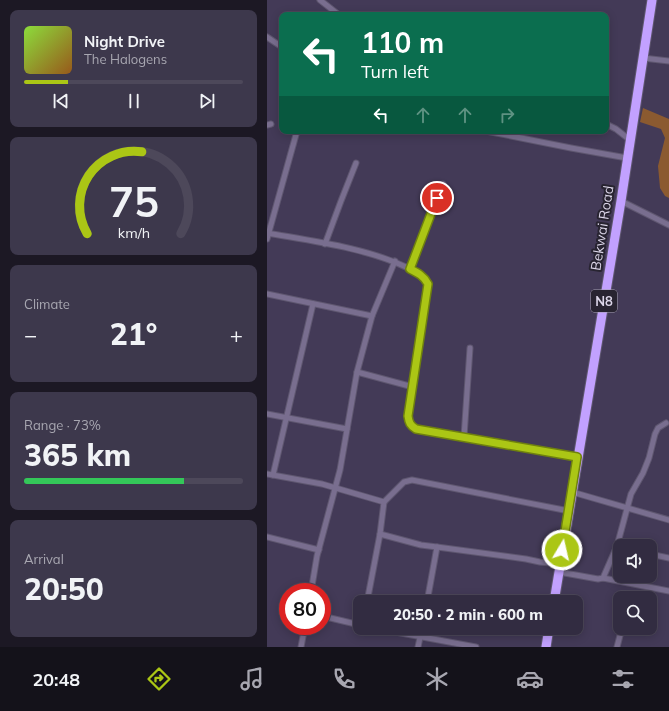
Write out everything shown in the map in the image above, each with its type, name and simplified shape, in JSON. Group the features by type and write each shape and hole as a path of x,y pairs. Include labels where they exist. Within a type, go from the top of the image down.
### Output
{"highway":[{"name":"Bekwai Road","path":"554,595 621,201 652,0"},
{"path":"546,647 548,635"}],"street":[{"path":"320,0 335,12"},
{"path":"267,37 279,45"},
{"path":"643,58 669,61"},
{"path":"609,126 630,140"},
{"path":"296,134 267,235 346,248 395,261 421,274 428,284 408,416 411,426 416,429 577,457"},
{"path":"501,134 627,158"},
{"path":"325,244 357,163"},
{"path":"410,269 443,184"},
{"path":"621,201 669,225"},
{"path":"313,583 319,550 336,488 357,372 372,316 395,261"},
{"path":"267,294 372,316"},
{"path":"273,475 313,304"},
{"path":"464,437 470,348"},
{"path":"357,372 413,387"},
{"path":"267,414 347,429"},
{"path":"603,578 617,546 631,494 643,473 649,458 655,434 659,428 667,423"},
{"path":"267,474 336,488 384,502"},
{"path":"368,595 380,534 384,502 404,482 412,480 569,511"},
{"path":"572,492 669,520"},
{"path":"380,534 437,548 525,559 599,579 603,578 669,591"},
{"path":"267,537 319,550"},
{"path":"428,595 437,548"},
{"path":"657,555 669,558"},
{"path":"331,618 353,623"},
{"path":"301,647 303,635"},
{"path":"406,635 476,647"},
{"path":"418,647 421,635"},
{"path":"617,647 620,635"}],"shaded area":[{"path":"643,108 669,119 669,198 665,196 660,188 658,166 665,138 661,129 640,122"}],"route":[{"path":"437,198 410,269 421,274 428,284 408,416 409,421 411,426 416,429 577,457 562,550"}]}
